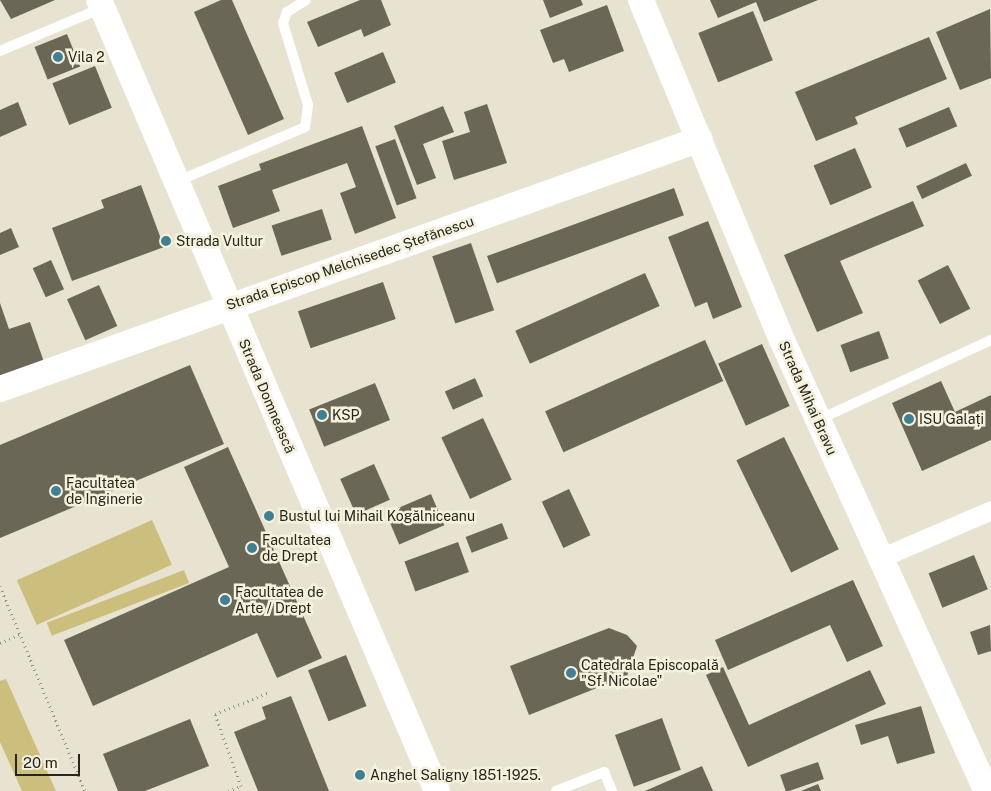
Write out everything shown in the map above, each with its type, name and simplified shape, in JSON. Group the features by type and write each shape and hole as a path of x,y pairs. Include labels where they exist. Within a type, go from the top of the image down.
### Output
{"street":[{"name":"Strada Mihai Bravu","path":"641,0 878,560 986,791"},
{"name":"Strada Domnească","path":"101,4 437,791"},
{"name":"Strada Episcop Melchisedec Ștefănescu","path":"0,388 700,139"},
{"path":"878,560 991,510"}],"lane":[{"path":"176,182 305,127 308,105 283,23 287,12 306,0"},
{"path":"0,51 101,4"},
{"path":"818,420 991,340"},
{"path":"556,791 604,772 612,791"}],"path":[{"path":"0,586 85,791"},
{"path":"0,643 20,634"},
{"path":"243,791 215,714 270,692"},
{"path":"228,791 240,786"}],"shaded area":[{"path":"152,520 172,565 37,625 17,580"},
{"path":"184,570 189,583 52,636 47,623"},
{"path":"6,679 56,791 22,791 0,742 0,681"}],"building":[{"path":"0,0 55,0 11,19"},
{"path":"221,0 232,0 284,119 248,135 194,12"},
{"path":"360,0 381,0 391,25 364,37 361,29 318,47 307,22"},
{"path":"543,0 581,0 583,5 550,18"},
{"path":"710,0 818,0 764,22 756,2 718,18"},
{"path":"607,5 624,51 569,72 564,59 553,63 540,30"},
{"path":"990,9 991,78 960,90 936,32"},
{"path":"753,11 773,60 718,82 698,33"},
{"name":"Vila 2","path":"67,34 80,66 48,80 35,47"},
{"path":"929,37 947,79 855,117 858,124 816,141 795,92"},
{"path":"383,52 396,82 347,103 334,73"},
{"path":"95,66 112,108 69,125 52,83"},
{"path":"18,102 27,125 0,137 0,110"},
{"path":"487,104 507,163 454,180 442,141 470,132 464,112"},
{"path":"443,106 454,132 423,144 436,178 417,185 394,126"},
{"path":"949,107 957,126 907,148 898,128"},
{"path":"362,126 396,218 355,234 340,193 356,187 347,163 272,190 280,211 233,228 218,186 261,170 259,164"},
{"path":"395,139 417,198 397,205 375,146"},
{"path":"855,148 872,188 830,205 814,166"},
{"path":"966,163 972,176 922,199 916,186"},
{"path":"141,185 164,247 72,281 52,228 104,208 101,200"},
{"path":"674,188 684,215 497,283 487,256"},
{"path":"913,201 924,226 840,261 863,313 817,332 784,255"},
{"path":"322,209 332,239 281,256 272,225"},
{"path":"708,221 742,307 713,319 707,302 695,307 668,237"},
{"path":"11,228 19,247 0,255 0,233"},
{"path":"471,243 494,310 455,323 432,256"},
{"path":"51,260 64,289 46,297 33,268"},
{"path":"948,265 970,309 940,324 918,280"},
{"path":"645,273 660,306 530,364 515,331"},
{"path":"383,282 396,319 311,348 298,311"},
{"path":"99,285 117,326 85,340 67,299"},
{"path":"0,303 9,329 30,322 44,362 0,378"},
{"path":"879,331 889,358 850,372 840,345"},
{"path":"705,340 723,381 563,452 545,411"},
{"path":"762,344 790,406 746,426 718,364"},
{"name":"Facultatea de Inginerie","path":"190,365 224,444 0,538 0,445"},
{"path":"475,378 483,396 453,410 445,391"},
{"path":"941,381 955,412 991,395 991,440 922,471 892,403"},
{"path":"375,383 390,420 324,447 309,410"},
{"path":"483,418 512,480 470,499 441,437"},
{"path":"784,437 839,549 791,573 736,460"},
{"name":"Facultatea de Arte / Drept","path":"228,447 322,658 277,678 257,633 93,706 64,640 229,567 184,467"},
{"path":"374,464 390,500 356,515 340,479"},
{"path":"569,489 591,535 563,548 542,502"},
{"path":"431,494 444,525 399,544 386,513"},
{"path":"502,523 508,539 472,553 466,537"},
{"path":"458,542 469,572 415,592 404,561"},
{"path":"974,555 988,589 942,608 929,573"},
{"path":"853,580 883,646 847,662 830,625 728,670 715,640"},
{"path":"990,625 991,651 978,655 970,632"},
{"name":"Catedrala Episcopală \"Sf. Nicolae\"","path":"609,628 627,635 637,646 627,676 529,715 510,666"},
{"path":"346,655 367,706 329,721 308,670"},
{"path":"723,667 749,725 870,670 886,704 748,767 706,675"},
{"path":"291,696 329,791 258,791 234,732 266,719 262,707"},
{"path":"921,706 935,753 897,764 888,736 861,745 855,725"},
{"path":"662,718 681,770 634,787 615,735"},
{"path":"190,719 209,766 145,791 118,791 103,754"},
{"path":"818,762 824,779 786,791 780,775"},
{"path":"702,766 713,791 645,791"},
{"path":"818,784 821,791 801,791"}],"place":[{"name":"Vila 2","path":"58,57"},
{"name":"Strada Vultur","path":"166,241"},
{"name":"KSP","path":"322,415"},
{"name":"ISU Galați","path":"909,419"},
{"name":"Facultatea de Inginerie","path":"56,491"},
{"name":"Bustul lui Mihail Kogălniceanu","path":"269,516"},
{"name":"Facultatea de Drept","path":"252,548"},
{"name":"Facultatea de Arte / Drept","path":"225,600"},
{"name":"Catedrala Episcopală \"Sf. Nicolae\"","path":"571,673"},
{"name":"Anghel Saligny 1851-1925.","path":"360,775"}]}
